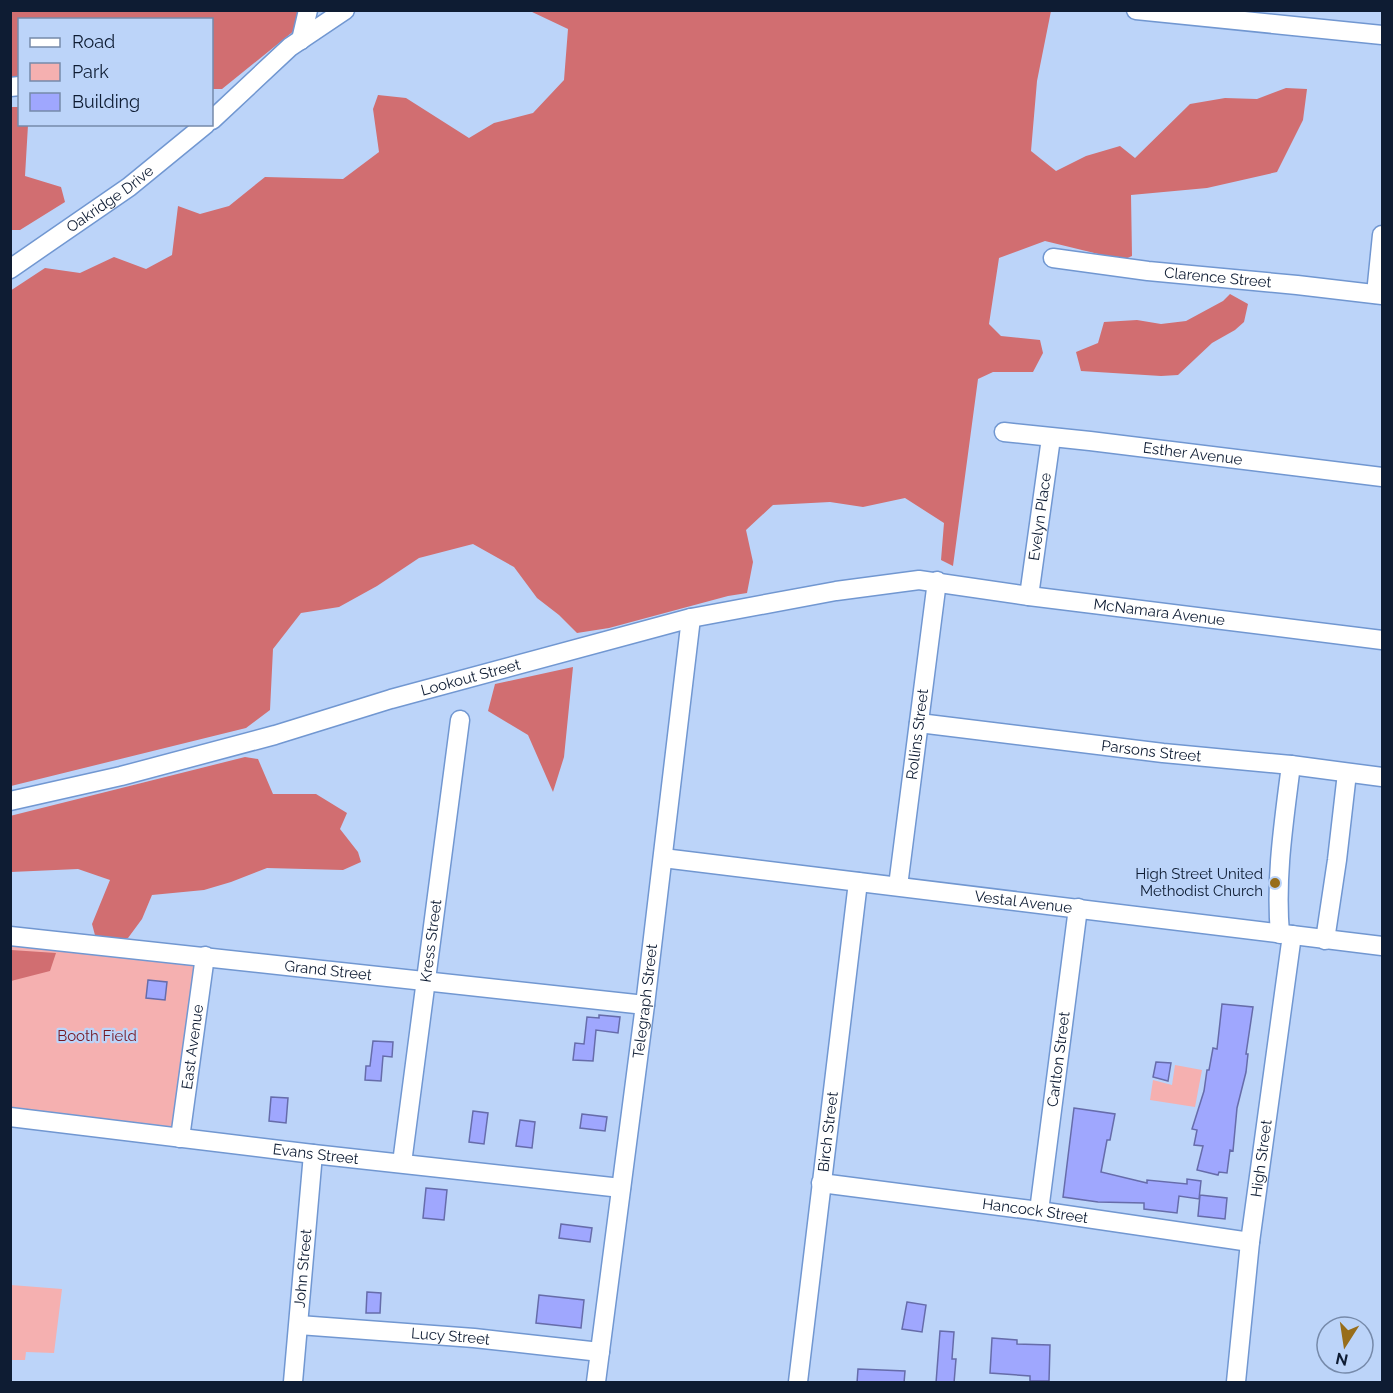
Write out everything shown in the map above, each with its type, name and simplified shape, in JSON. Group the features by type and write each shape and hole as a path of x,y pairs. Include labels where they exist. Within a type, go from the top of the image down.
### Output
{"street":[{"path":"301,40 308,10"},
{"path":"213,119 290,47 345,10"},
{"path":"1136,10 1383,36"},
{"name":"Oakridge Drive","path":"10,269 129,187 204,126"},
{"path":"1379,295 1383,235"},
{"name":"Clarence Street","path":"1053,258 1148,271 1379,295"},
{"name":"Esther Avenue","path":"1004,432 1383,477"},
{"name":"Evelyn Place","path":"1029,596 1051,438"},
{"name":"Lookout Street","path":"10,801 121,776 264,738 391,699 691,618 836,591 919,580 937,581"},
{"name":"McNamara Avenue","path":"937,581 1029,596 1383,640"},
{"name":"Rollins Street","path":"898,886 937,581"},
{"name":"Telegraph Street","path":"596,1383 645,1005 691,618"},
{"name":"Kress Street","path":"402,1163 460,720"},
{"name":"Parsons Street","path":"919,723 1383,777"},
{"name":"High Street","path":"1236,1383 1286,934 1278,908 1279,864 1291,765"},
{"path":"1325,940 1347,773"},
{"name":"Vestal Avenue","path":"663,858 1383,946"},
{"name":"Birch Street","path":"798,1383 858,882"},
{"name":"Carlton Street","path":"1039,1211 1077,908"},
{"name":"Grand Street","path":"10,936 645,1005"},
{"name":"East Avenue","path":"180,1138 206,956"},
{"name":"Evans Street","path":"10,1117 621,1188"},
{"name":"John Street","path":"293,1383 313,1154"},
{"name":"Hancock Street","path":"821,1183 1039,1211 1250,1242"},
{"name":"Lucy Street","path":"299,1325 474,1338 600,1352"}],"green space":[{"name":"Booth Field","path":"11,941 200,960 177,1133 11,1113"},
{"path":"1175,1065 1202,1070 1195,1107 1150,1100 1153,1080 1172,1085"},
{"path":"11,1285 62,1289 54,1353 26,1352 25,1360 11,1360"}],"shaded area":[{"path":"11,11 299,11 295,30 222,89 213,89 213,18 18,18 18,79 11,79"},
{"path":"530,11 1051,11 1037,81 1031,151 1056,171 1086,156 1120,146 1135,158 1190,104 1225,98 1257,99 1286,88 1307,89 1303,120 1277,172 1207,188 1131,195 1132,256 1123,260 1045,241 999,258 989,324 1001,336 1040,340 1043,353 1033,372 993,372 978,379 953,566 941,560 944,523 905,498 863,507 830,502 773,505 746,530 753,562 747,593 609,628 577,633 537,598 514,567 473,544 419,558 377,586 339,607 301,613 273,649 270,710 246,728 11,786 10,291 45,268 80,273 114,257 146,269 172,255 178,206 200,214 229,206 265,177 343,179 379,152 373,109 378,95 406,98 469,138 494,123 533,113 564,80 568,29"},
{"path":"10,107 18,107 18,126 28,126 25,176 61,187 65,202 20,230 11,230"},
{"path":"1230,294 1248,304 1244,322 1212,343 1178,375 1081,371 1076,352 1098,343 1104,322 1137,320 1161,324 1186,321 1223,301"},
{"path":"573,667 564,757 553,792 528,735 488,711 495,684"},
{"path":"245,757 258,759 273,794 316,794 347,813 340,829 358,852 361,862 343,870 267,868 204,890 152,895 142,919 128,938 96,939 92,924 110,880 78,869 11,872 10,816"},
{"path":"10,950 56,953 50,971 11,981"}],"building":[{"path":"148,980 167,982 165,1000 146,998"},
{"path":"1222,1004 1253,1007 1246,1054 1248,1054 1246,1072 1237,1108 1233,1151 1230,1150 1227,1173 1219,1172 1218,1175 1197,1170 1203,1146 1194,1145 1197,1130 1192,1129 1204,1091 1213,1048 1217,1049"},
{"path":"599,1015 620,1017 618,1033 596,1030 593,1061 573,1060 575,1043 584,1044 587,1017 599,1018"},
{"path":"373,1041 393,1042 392,1057 383,1056 381,1081 365,1080 366,1066 370,1066"},
{"path":"1156,1062 1171,1063 1168,1081 1153,1077"},
{"path":"271,1097 288,1098 286,1123 269,1121"},
{"path":"1074,1108 1115,1114 1101,1172 1147,1183 1147,1180 1187,1184 1187,1179 1201,1181 1199,1199 1179,1196 1177,1213 1144,1209 1144,1203 1098,1202 1063,1197"},
{"path":"473,1111 488,1113 484,1144 469,1142"},
{"path":"582,1114 607,1117 605,1131 580,1128"},
{"path":"520,1120 535,1122 532,1148 516,1146"},
{"path":"426,1188 447,1190 444,1220 423,1218"},
{"path":"1200,1195 1227,1198 1225,1219 1198,1216"},
{"path":"561,1224 592,1228 590,1242 559,1238"},
{"path":"367,1292 381,1293 380,1313 366,1313"},
{"path":"539,1295 584,1300 581,1328 536,1323"},
{"path":"907,1302 926,1305 922,1332 902,1329"},
{"path":"940,1331 954,1332 952,1359 956,1359 954,1383 936,1383"},
{"path":"992,1338 1017,1340 1017,1344 1050,1345 1049,1381 1030,1381 1030,1376 990,1373"},
{"path":"858,1369 905,1371 904,1383 857,1383"}],"place":[{"name":"High Street United Methodist Church","path":"1275,883"}]}
